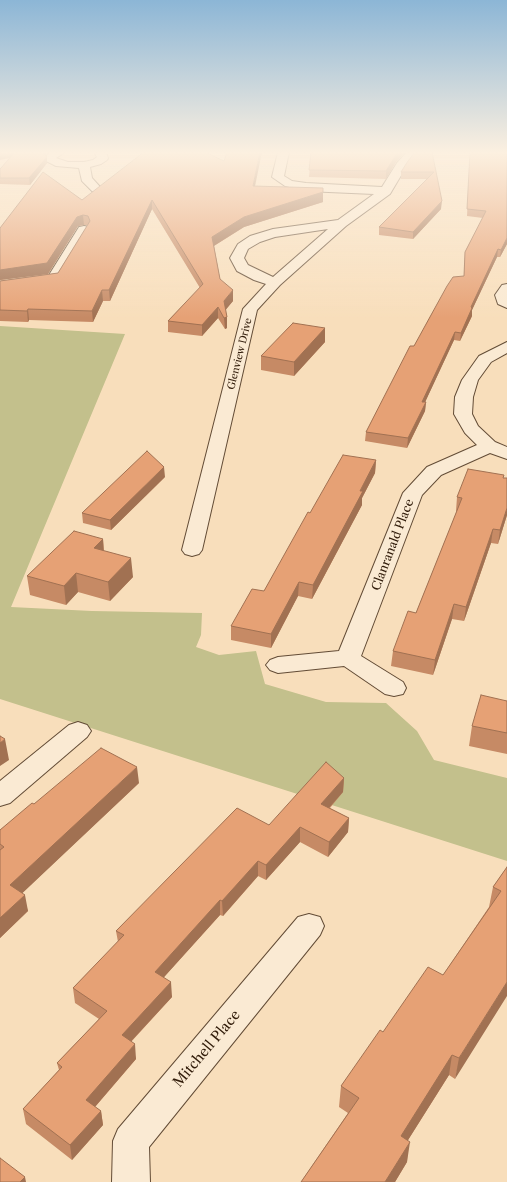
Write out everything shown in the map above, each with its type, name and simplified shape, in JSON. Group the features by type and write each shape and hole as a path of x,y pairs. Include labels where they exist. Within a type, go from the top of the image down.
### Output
{"street":[{"name":"Glenview Drive","path":"192,550 250,309 275,282 342,223 364,207"},
{"path":"275,282 259,277 242,268 236,258 243,247 255,239 273,233 342,223"},
{"path":"0,286 54,279 84,230"},
{"path":"507,288 502,295 503,301 507,304"},
{"path":"498,450 471,429 462,414 464,397 470,380 485,359 507,347"},
{"name":"Clanranald Place","path":"348,658 413,493 434,470 498,450"},
{"path":"278,665 348,658 394,688"},
{"path":"0,796 78,731"},
{"name":"Mitchell Place","path":"131,1182 131,1141 309,926"}],"shaded area":[{"path":"0,326 125,334 11,607 92,611 202,613 201,635 196,647 219,655 256,651 265,684 326,702 386,703 417,731 434,760 507,778 507,861 0,699"}],"building":[{"path":"16,207 149,207 109,290 102,290 92,311 28,309 27,311 0,310 0,281 58,273 90,221 88,216 83,215 77,217 47,263 0,270 0,228"},
{"path":"156,207 275,207 244,217 212,237 220,279 233,290 224,301 227,317 224,318 218,307 202,325 168,321 203,284"},
{"path":"399,207 436,207 413,232 379,227"},
{"path":"467,207 507,207 507,238 501,250 498,249 471,307 472,308 461,333 455,332 422,402 426,402 408,438 366,432 410,346 414,346 447,286 453,277 464,276 465,252 486,211 467,209"},
{"path":"293,323 325,328 294,362 261,356"},
{"path":"147,451 164,467 110,520 82,513"},
{"path":"343,455 376,460 360,491 363,491 313,585 299,582 271,634 231,626 252,589 264,591 308,512 310,513"},
{"path":"468,469 504,475 503,478 507,478 507,508 500,530 493,529 466,607 454,604 435,660 393,651 408,611 416,613 462,498 457,497"},
{"path":"74,531 103,539 94,548 131,558 108,582 76,573 64,586 27,576"},
{"path":"481,695 507,701 507,733 472,726"},
{"path":"0,736 5,739 0,743"},
{"path":"101,748 137,767 10,885 25,895 0,918 0,850 4,847 0,844 0,830 32,803 34,804"},
{"path":"326,762 344,778 321,804 349,818 329,842 300,827 266,865 258,861 222,901 220,900 155,972 171,982 122,1035 135,1044 86,1100 101,1111 70,1145 23,1109 62,1067 57,1063 107,1011 73,988 124,935 116,931 237,808 269,825"},
{"path":"507,867 507,982 459,1058 452,1055 401,1136 410,1142 385,1182 301,1182 359,1098 341,1086 380,1030 383,1032 428,967 443,975 501,891 493,887"},
{"path":"0,1158 25,1177 20,1182 0,1182"}]}
